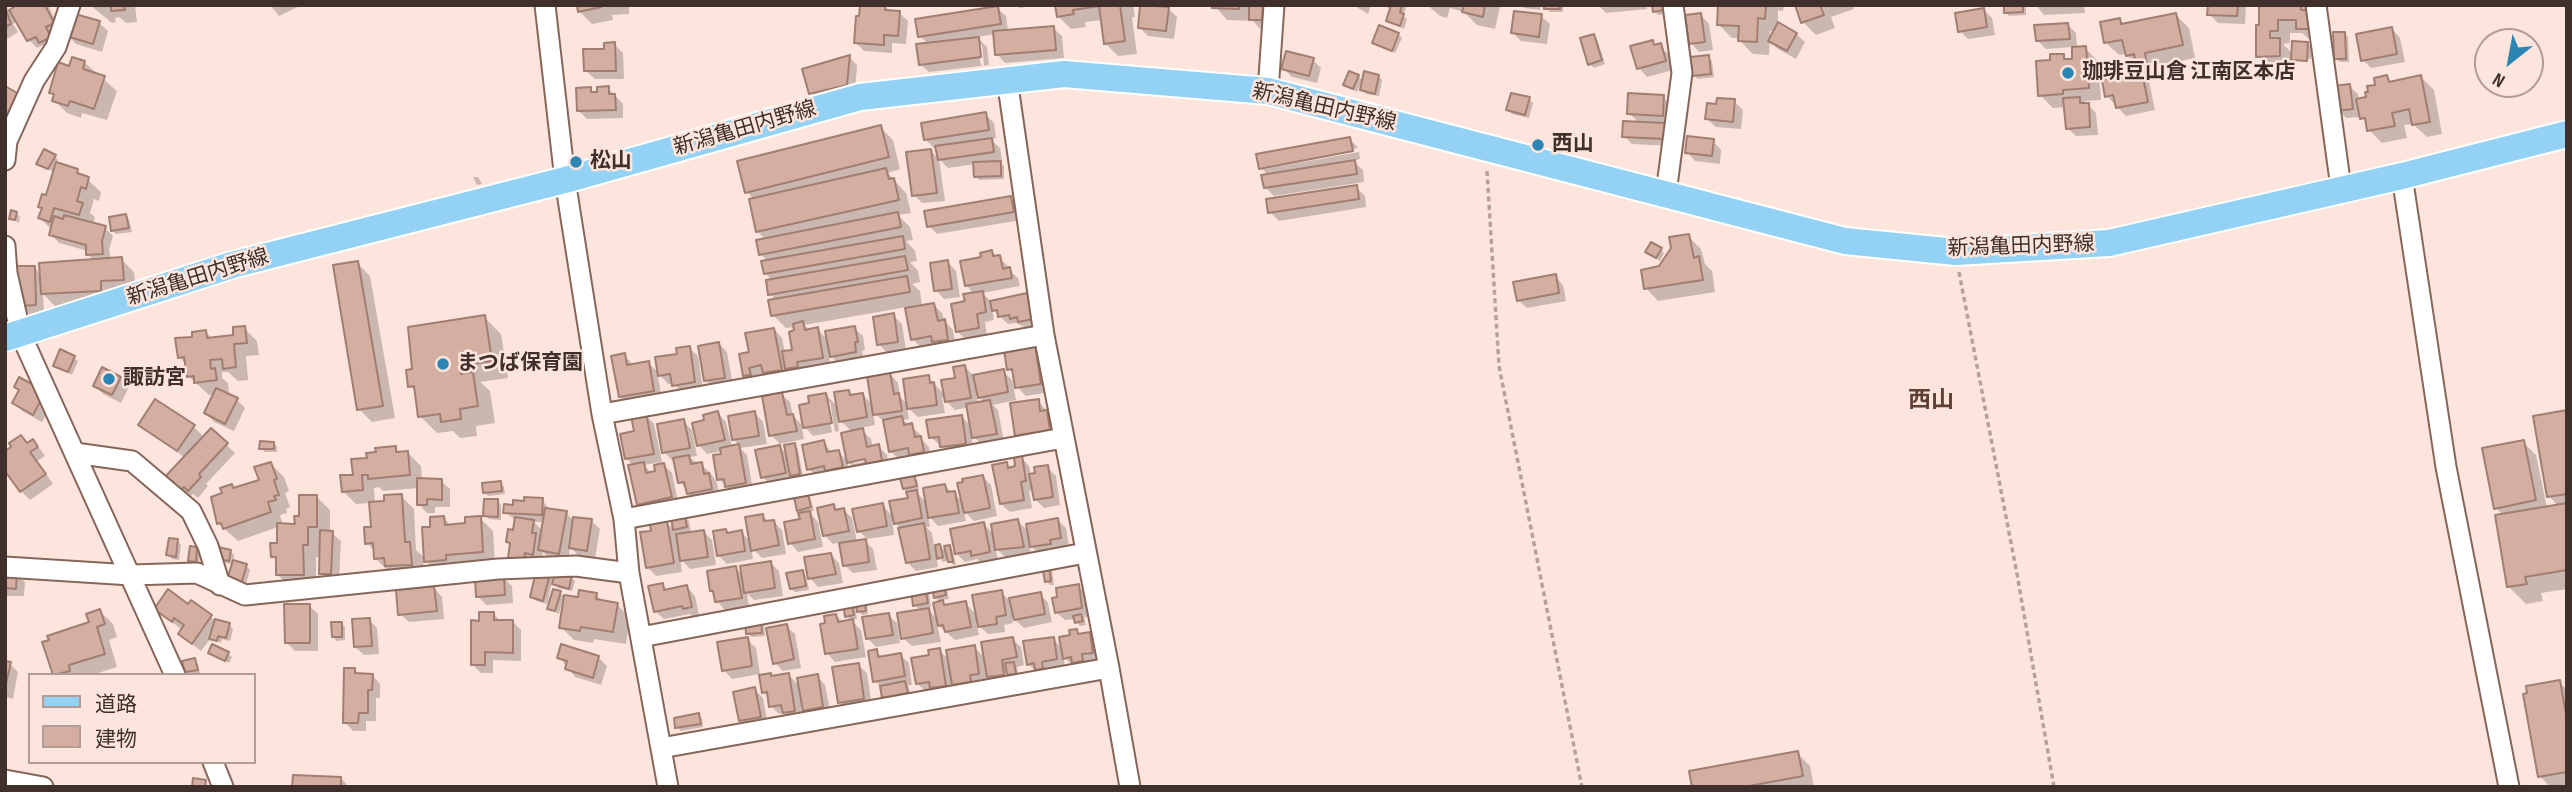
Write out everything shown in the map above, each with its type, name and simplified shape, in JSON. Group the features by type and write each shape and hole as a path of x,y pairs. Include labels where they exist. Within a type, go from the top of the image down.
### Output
{"main road":[{"name":"新潟亀田内野線","path":"13,337 232,265 565,180 860,97 1064,74 1268,91 1845,241 1955,252 2109,243 2402,176 2567,134"}],"street":[{"path":"5,160 7,141 34,81 56,47 70,5"},
{"path":"545,5 565,180 603,414 624,519 629,573 668,787"},
{"path":"1268,91 1274,5"},
{"path":"1666,193 1682,73 1673,5"},
{"path":"2316,5 2341,188"},
{"path":"1007,79 1044,335 1130,787"},
{"path":"2402,176 2446,467 2508,787"},
{"path":"5,246 13,337 75,453 174,673"},
{"path":"603,414 1044,335"},
{"path":"624,519 1063,438"},
{"path":"75,453 132,461 191,511 208,545 220,585"},
{"path":"641,637 1085,553"},
{"path":"5,567 131,575 197,573 245,595 498,569 576,566 629,573"},
{"path":"661,748 1109,668"},
{"path":"214,764 223,787"},
{"path":"5,780 43,787"}],"path":[{"path":"1486,148 1499,366 1583,787"},
{"path":"1955,252 2017,574 2054,787"}],"building":[{"path":"13,5 45,5 54,23 46,27 51,37 39,43 36,37 27,41 9,10"},
{"path":"111,5 124,5 125,10 111,11"},
{"path":"577,5 600,5 601,7 578,12"},
{"path":"860,5 885,5 885,10 900,11 898,36 884,35 884,45 854,43 856,16 859,16"},
{"path":"1055,5 1120,5 1125,41 1104,44 1099,6 1073,10 1074,14 1057,17"},
{"path":"1140,5 1169,7 1166,31 1138,28"},
{"path":"1212,5 1239,5 1239,9 1212,8"},
{"path":"1249,5 1263,5 1262,20 1249,20"},
{"path":"1391,5 1402,5 1400,12 1404,14 1400,26 1386,21"},
{"path":"1464,5 1485,5 1483,17 1462,12"},
{"path":"1544,5 1560,5 1560,9 1544,9"},
{"path":"1652,5 1663,5 1664,10 1653,12"},
{"path":"1718,5 1766,5 1765,19 1758,18 1757,42 1738,41 1739,26 1717,25"},
{"path":"1795,5 1820,5 1824,15 1801,23"},
{"path":"2004,5 2023,5 2023,12 2004,13"},
{"path":"2208,5 2238,5 2237,16 2207,15"},
{"path":"2259,5 2301,5 2301,10 2310,10 2310,29 2296,29 2296,20 2278,20 2278,31 2270,31 2270,38 2280,38 2280,56 2256,57"},
{"path":"998,6 1001,24 918,37 915,19"},
{"path":"5,7 11,24 5,27"},
{"path":"1984,8 1987,27 1958,32 1955,13"},
{"path":"1514,11 1542,14 1539,37 1511,33"},
{"path":"1701,13 1705,42 1689,44 1685,15"},
{"path":"2176,13 2183,45 2145,53 2147,66 2137,68 2134,54 2126,56 2122,40 2104,43 2100,22 2120,18 2121,24"},
{"path":"75,14 100,21 93,44 66,36"},
{"path":"1778,22 1797,33 1787,51 1768,41"},
{"path":"2068,23 2070,39 2036,41 2034,25"},
{"path":"1379,25 1399,33 1392,51 1372,43"},
{"path":"1054,26 1056,50 995,55 993,31"},
{"path":"2392,27 2397,54 2361,61 2356,34"},
{"path":"2333,32 2345,32 2346,59 2334,59"},
{"path":"1594,34 1602,60 1588,65 1580,38"},
{"path":"979,37 981,57 919,65 916,44"},
{"path":"1653,40 1654,45 1661,43 1666,61 1637,69 1630,46"},
{"path":"2292,41 2308,42 2307,61 2291,60"},
{"path":"615,42 616,71 584,71 583,49 604,49 604,43"},
{"path":"2086,46 2089,88 2038,96 2036,61 2050,60 2050,54 2064,54 2064,59 2072,59 2072,47"},
{"path":"1286,51 1314,58 1309,76 1281,69"},
{"path":"850,55 847,85 809,94 802,69"},
{"path":"1709,55 1711,74 1692,76 1690,57"},
{"path":"72,57 85,61 83,69 105,76 94,109 70,101 68,106 52,101 54,94 49,93 58,62 69,66"},
{"path":"1349,71 1359,75 1353,89 1343,85"},
{"path":"1364,71 1379,75 1375,94 1360,90"},
{"path":"2142,72 2148,102 2116,108 2113,95 2105,97 2102,80"},
{"path":"2387,75 2389,82 2421,75 2430,122 2412,125 2409,109 2392,113 2395,126 2367,131 2365,118 2360,119 2356,99 2366,97 2367,86 2375,85 2374,78"},
{"path":"2350,84 2353,109 2336,111 2333,86"},
{"path":"5,86 19,94 5,118"},
{"path":"609,86 609,94 615,94 616,110 577,111 576,88 591,87 591,92 597,92 597,87"},
{"path":"1511,93 1530,97 1525,115 1506,110"},
{"path":"1628,93 1664,95 1663,116 1627,114"},
{"path":"2080,97 2080,103 2089,103 2090,127 2066,129 2063,98"},
{"path":"1717,98 1735,99 1733,122 1705,119 1707,103 1716,104"},
{"path":"986,112 989,130 924,140 921,123"},
{"path":"1623,121 1665,123 1665,139 1622,137"},
{"path":"881,125 889,157 745,193 737,161"},
{"path":"1687,136 1714,139 1712,156 1685,153"},
{"path":"1350,137 1353,151 1259,169 1256,154"},
{"path":"992,138 994,152 938,160 935,146"},
{"path":"44,149 56,155 48,169 36,164"},
{"path":"931,149 937,193 912,196 906,152"},
{"path":"1355,160 1357,174 1264,188 1261,175"},
{"path":"1001,161 1001,176 974,177 973,162"},
{"path":"56,162 78,169 77,173 89,177 86,189 81,187 77,201 83,203 79,215 54,208 50,222 38,218 42,208 38,207 42,194 46,195"},
{"path":"886,168 889,179 894,178 899,200 756,232 749,199"},
{"path":"1357,185 1359,199 1268,213 1266,199"},
{"path":"1011,196 1014,212 927,227 924,211"},
{"path":"11,210 17,212 15,220 9,219"},
{"path":"898,212 901,227 759,255 756,240"},
{"path":"126,214 129,228 111,231 109,217"},
{"path":"64,215 106,226 102,241 103,254 86,255 86,245 49,235 54,216 63,219"},
{"path":"1689,234 1694,258 1699,256 1703,280 1644,289 1641,270 1659,266 1671,248 1669,237"},
{"path":"903,236 905,249 764,274 761,261"},
{"path":"1651,242 1662,248 1656,258 1645,252"},
{"path":"992,250 993,256 1000,255 1003,269 1010,267 1012,278 965,286 960,261 981,257 980,253"},
{"path":"905,256 908,270 768,295 766,280"},
{"path":"122,257 124,280 101,281 101,291 41,294 39,263"},
{"path":"948,260 952,289 934,291 930,263"},
{"path":"358,261 383,406 357,410 333,265"},
{"path":"17,266 35,266 36,305 19,306"},
{"path":"1556,274 1559,293 1517,301 1513,282"},
{"path":"907,276 910,292 771,316 768,300"},
{"path":"983,291 986,312 977,314 979,328 956,332 951,304 965,301 963,294"},
{"path":"1027,293 1033,319 1018,322 1017,317 998,317 997,310 992,311 990,301"},
{"path":"934,303 938,321 945,319 948,340 932,342 931,336 911,340 905,308"},
{"path":"894,313 898,342 877,345 873,317"},
{"path":"485,315 492,361 460,366 461,374 473,372 478,406 460,409 461,419 441,422 440,414 418,417 414,386 408,387 406,370 412,369 408,327"},
{"path":"803,321 805,330 818,327 823,358 797,362 798,367 785,369 782,351 792,350 789,332 794,330 793,324"},
{"path":"245,326 247,343 234,344 236,367 223,369 222,359 210,360 217,380 194,383 194,376 187,377 184,357 178,358 175,338 192,337 192,332 206,330 207,338 233,335 233,327"},
{"path":"855,326 858,342 855,342 856,352 830,357 825,331"},
{"path":"774,328 782,370 763,373 761,365 749,368 751,375 743,376 739,354 749,352 745,333"},
{"path":"719,342 725,378 704,381 698,346"},
{"path":"1035,345 1041,384 1015,388 1012,369 1007,370 1004,350"},
{"path":"690,346 695,382 672,386 670,374 658,376 655,357 677,354 676,348"},
{"path":"60,349 75,356 68,372 53,366"},
{"path":"625,353 627,365 649,361 654,391 619,397 611,356"},
{"path":"965,365 971,398 945,402 941,380 955,378 953,367"},
{"path":"102,367 121,377 112,395 93,386"},
{"path":"1004,369 1008,392 978,398 973,375"},
{"path":"890,372 894,394 899,393 902,411 873,415 867,376"},
{"path":"929,375 930,383 934,382 937,405 907,409 903,379"},
{"path":"19,377 41,389 37,395 42,398 33,415 12,403 19,390 14,387"},
{"path":"216,388 238,398 225,424 204,413"},
{"path":"849,390 850,395 863,393 867,417 839,422 834,392"},
{"path":"782,392 787,415 793,414 797,431 769,436 762,396"},
{"path":"826,393 832,423 803,428 799,405 809,403 808,396"},
{"path":"155,399 195,425 177,451 138,425"},
{"path":"1039,399 1040,411 1047,410 1050,430 1015,436 1010,403"},
{"path":"990,400 997,434 972,438 966,404"},
{"path":"2567,410 2567,494 2547,497 2533,416"},
{"path":"718,411 725,440 697,446 692,423 704,420 703,415"},
{"path":"755,411 759,436 732,440 728,416"},
{"path":"646,413 654,454 625,459 620,434 634,431 631,416"},
{"path":"962,415 966,444 940,447 939,437 929,438 926,420"},
{"path":"902,416 904,425 912,423 915,437 921,436 924,452 909,455 908,448 889,452 883,420"},
{"path":"684,419 690,448 662,453 657,424"},
{"path":"211,428 228,443 199,474 201,477 188,491 184,487 177,494 162,480"},
{"path":"863,428 867,447 879,444 882,461 866,464 865,459 847,463 841,433"},
{"path":"21,435 27,443 33,439 38,447 30,452 46,474 20,492 5,471 5,451 11,447 9,443"},
{"path":"824,440 827,452 839,450 843,467 825,471 824,466 807,470 802,445"},
{"path":"2524,440 2536,500 2494,509 2482,448"},
{"path":"260,441 274,442 274,449 259,449"},
{"path":"795,443 800,474 790,476 784,445"},
{"path":"739,444 746,483 725,487 724,479 717,480 713,455 721,454 720,448"},
{"path":"780,445 786,473 761,478 755,450"},
{"path":"396,446 396,452 408,451 410,475 368,479 368,475 362,475 363,490 342,492 340,475 353,475 351,459 367,458 366,453 376,452 375,448"},
{"path":"689,455 691,464 702,462 704,474 709,473 712,489 687,494 684,482 678,483 673,458"},
{"path":"1022,455 1026,481 1021,482 1024,500 1000,504 992,465 1007,462 1008,468 1015,466 1014,457"},
{"path":"271,462 279,495 274,496 276,500 268,502 271,512 223,529 221,523 217,524 211,497 222,493 220,488 232,484 233,488 259,480 254,467"},
{"path":"644,462 646,473 655,471 654,465 664,463 672,497 637,505 628,465"},
{"path":"1048,465 1053,497 1034,500 1029,474 1035,473 1034,467"},
{"path":"914,475 917,486 903,489 900,478"},
{"path":"983,475 990,508 964,513 957,483 963,482 962,479"},
{"path":"417,478 442,479 442,500 427,499 427,505 417,505"},
{"path":"501,481 502,491 483,493 482,483"},
{"path":"945,484 947,492 955,491 959,513 928,518 923,488"},
{"path":"917,490 922,518 894,524 889,501 908,498 906,492"},
{"path":"402,494 405,542 410,542 412,565 385,566 384,558 374,559 373,543 365,544 364,527 371,527 369,502 384,501 384,495"},
{"path":"808,494 811,507 797,511 794,497"},
{"path":"299,495 317,495 317,527 308,527 308,545 303,545 304,575 276,575 276,557 271,557 270,543 277,543 277,523 295,524 294,516 299,516"},
{"path":"524,497 543,498 542,515 503,513 504,504 513,505 513,500 524,501"},
{"path":"484,499 498,499 498,517 483,516"},
{"path":"883,503 887,526 857,532 852,509"},
{"path":"2567,503 2567,570 2525,577 2527,584 2507,587 2495,515"},
{"path":"834,504 835,510 844,508 849,531 823,536 817,508"},
{"path":"545,508 567,511 559,554 538,550"},
{"path":"810,511 815,539 788,544 784,522 800,519 798,513"},
{"path":"763,514 764,521 774,520 779,545 751,551 745,517"},
{"path":"444,516 445,525 465,523 465,517 481,516 483,552 446,555 446,560 424,562 422,527 430,527 430,517"},
{"path":"685,516 687,527 673,530 671,518"},
{"path":"515,517 534,520 532,533 536,533 533,555 525,553 524,560 508,558 508,529 513,530"},
{"path":"573,517 592,519 587,551 569,548"},
{"path":"1058,518 1061,538 1050,540 1051,544 1030,547 1026,524"},
{"path":"1018,519 1024,547 995,550 991,524"},
{"path":"667,521 674,563 646,568 640,532 651,531 650,524"},
{"path":"984,522 990,552 971,556 971,551 955,554 950,529"},
{"path":"924,523 930,559 906,563 898,528"},
{"path":"726,529 727,533 742,530 745,551 717,556 713,531"},
{"path":"320,530 333,531 331,574 319,574"},
{"path":"704,530 708,557 680,561 676,534"},
{"path":"169,538 178,539 176,557 166,555"},
{"path":"866,539 869,562 843,566 839,543"},
{"path":"940,544 943,557 937,559 935,545"},
{"path":"950,545 953,562 948,562 944,546"},
{"path":"190,546 197,547 196,562 188,561"},
{"path":"218,547 231,550 229,561 216,559"},
{"path":"831,553 836,574 808,579 804,557"},
{"path":"233,560 247,564 241,584 227,580"},
{"path":"771,561 775,588 744,593 740,566"},
{"path":"1049,564 1051,581 1045,582 1042,565"},
{"path":"736,566 742,598 715,602 707,571"},
{"path":"803,570 806,586 790,589 786,573"},
{"path":"536,571 550,574 543,601 530,597"},
{"path":"556,571 572,575 569,589 552,584"},
{"path":"5,572 17,572 16,589 5,588"},
{"path":"504,576 505,595 476,597 475,577"},
{"path":"663,583 664,590 687,585 692,607 683,609 682,606 654,612 648,586"},
{"path":"944,584 946,595 934,598 932,586"},
{"path":"1079,584 1082,608 1055,613 1052,598 1057,597 1056,588"},
{"path":"434,586 437,611 398,615 396,590"},
{"path":"925,587 928,603 913,606 911,590"},
{"path":"168,589 188,604 191,600 212,615 192,644 178,634 184,625 174,618 172,622 154,609"},
{"path":"553,589 561,591 555,611 547,609"},
{"path":"579,590 597,593 596,599 618,603 613,632 581,627 580,631 559,628 564,595 578,597"},
{"path":"1002,590 1006,615 996,617 997,624 978,627 972,595"},
{"path":"1041,592 1045,614 1014,620 1009,598"},
{"path":"864,598 866,611 857,612 855,599"},
{"path":"943,600 944,605 966,601 971,627 945,632 943,625 938,626 933,603"},
{"path":"851,601 854,615 845,617 843,602"},
{"path":"284,604 310,604 310,643 285,643"},
{"path":"929,608 933,633 901,639 897,613"},
{"path":"100,609 105,624 97,627 105,654 69,665 70,671 52,673 42,642 49,640 47,636 89,622 86,614"},
{"path":"479,612 494,612 494,620 513,620 513,653 485,652 485,665 471,665 471,620 479,621"},
{"path":"889,613 893,635 866,639 862,617"},
{"path":"836,614 838,622 853,619 858,649 825,654 820,624 825,623 824,616"},
{"path":"1081,614 1083,621 1075,623 1073,616"},
{"path":"370,618 372,646 354,647 352,619"},
{"path":"761,618 762,633 746,634 745,620"},
{"path":"215,619 230,623 226,638 218,636 217,641 209,639"},
{"path":"331,622 342,622 342,637 332,637"},
{"path":"787,624 794,659 773,664 766,628"},
{"path":"1077,629 1078,634 1090,632 1093,653 1082,654 1083,661 1072,663 1071,657 1063,659 1059,637 1070,635 1069,630"},
{"path":"748,637 752,666 722,671 717,642"},
{"path":"1013,637 1017,657 1002,660 1004,675 987,677 981,642"},
{"path":"1054,637 1057,659 1042,662 1043,669 1035,670 1034,663 1027,665 1023,641"},
{"path":"212,644 229,652 225,661 208,653"},
{"path":"561,644 599,656 593,678 565,669 567,661 557,658"},
{"path":"975,645 979,674 970,675 971,682 952,685 946,650"},
{"path":"940,648 946,686 930,688 929,682 916,684 911,658 929,655 928,650"},
{"path":"877,649 878,657 901,653 905,676 873,682 868,651"},
{"path":"195,658 198,670 185,672 182,661"},
{"path":"5,661 11,662 5,688"},
{"path":"1014,662 1016,674 1007,675 1005,663"},
{"path":"859,663 864,699 838,703 832,667"},
{"path":"344,668 355,668 355,673 373,674 372,690 368,690 368,713 359,713 358,723 343,723"},
{"path":"771,673 771,676 789,673 795,711 783,713 781,705 769,707 767,692 762,693 759,675"},
{"path":"818,674 823,707 803,711 797,678"},
{"path":"2560,680 2567,720 2567,772 2538,777 2523,694 2527,693 2526,686"},
{"path":"905,681 908,693 882,698 880,686"},
{"path":"755,687 761,717 739,721 733,692"},
{"path":"699,713 701,724 675,728 674,718"},
{"path":"1798,751 1803,776 1744,787 1692,787 1689,771"},
{"path":"293,775 341,777 341,787 292,787"},
{"path":"193,778 206,780 205,787 192,787"}],"place":[{"name":"珈琲豆山倉 江南区本店","path":"2068,73"},
{"name":"西山","path":"1538,145"},
{"name":"松山","path":"576,162"},
{"name":"まつば保育園","path":"443,364"},
{"name":"諏訪宮","path":"109,379"}],"district":[{"name":"西山","path":"1931,401"}]}
